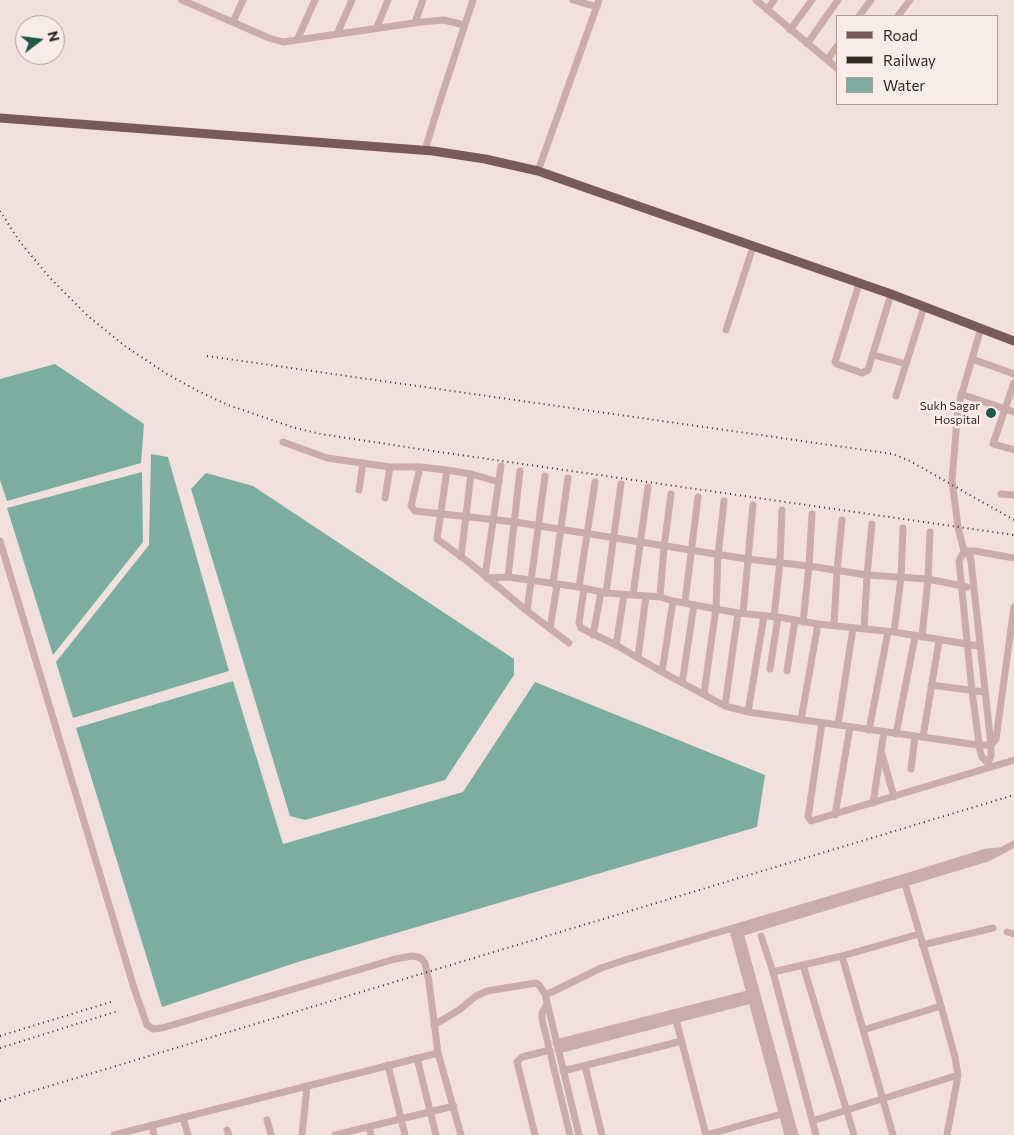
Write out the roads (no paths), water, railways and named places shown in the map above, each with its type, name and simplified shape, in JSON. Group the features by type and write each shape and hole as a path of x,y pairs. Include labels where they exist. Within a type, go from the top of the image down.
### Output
{"main road":[{"path":"0,118 425,150 485,159 538,171 891,294 1014,340"}],"street":[{"path":"182,0 279,41 297,40 415,22 444,20 464,26"},
{"path":"233,22 243,0"},
{"path":"297,40 315,0"},
{"path":"336,34 352,0"},
{"path":"377,27 388,0"},
{"path":"415,22 423,0"},
{"path":"425,150 473,0"},
{"path":"538,171 598,4 573,0"},
{"path":"756,0 836,67"},
{"path":"767,10 774,0"},
{"path":"790,30 812,0"},
{"path":"807,44 838,0"},
{"path":"860,15 871,0"},
{"path":"899,15 910,0"},
{"path":"827,60 836,47"},
{"path":"726,330 753,247"},
{"path":"859,284 835,362 864,374 868,370 874,355 891,294"},
{"path":"896,396 924,307"},
{"path":"964,551 971,557 991,745 988,763 982,757 978,745 960,561 964,551 952,480 958,407 981,328"},
{"path":"874,355 906,364"},
{"path":"972,359 1014,374"},
{"path":"1014,383 993,444 1014,450"},
{"path":"961,394 1014,412"},
{"path":"283,442 321,457 390,467 420,467 447,470 472,474 499,482"},
{"path":"359,490 363,463"},
{"path":"486,577 501,466"},
{"path":"385,498 390,467"},
{"path":"420,467 411,508 415,511 515,522 718,555 867,575 928,579 974,588"},
{"path":"447,470 437,539 569,643"},
{"path":"508,577 520,471"},
{"path":"461,557 472,474"},
{"path":"527,611 545,476"},
{"path":"550,629 568,478"},
{"path":"595,482 582,588 579,625 581,628 616,645 725,706 748,712 868,730 978,745 991,745"},
{"path":"593,635 604,593 622,484"},
{"path":"633,595 648,487"},
{"path":"660,597 671,494"},
{"path":"1001,494 1014,496"},
{"path":"685,602 698,497"},
{"path":"704,694 716,608 718,555 724,501"},
{"path":"725,706 740,613 753,505"},
{"path":"770,669 776,617 782,510"},
{"path":"803,622 810,566 812,514"},
{"path":"834,625 836,571 842,520"},
{"path":"864,629 872,524"},
{"path":"868,730 891,632 901,578 903,528"},
{"path":"896,734 918,637 928,579 930,532"},
{"path":"0,541 134,988 147,1025 153,1029 162,1028 376,964 412,956 422,959 429,982 438,1053 461,1135"},
{"path":"964,551 975,551 1014,558"},
{"path":"486,577 508,577 604,593 660,597 740,613 891,632 968,646 980,646"},
{"path":"616,645 624,595"},
{"path":"638,657 646,596"},
{"path":"662,672 673,601"},
{"path":"682,682 694,605"},
{"path":"991,745 996,739 997,734 1014,607"},
{"path":"748,712 764,616"},
{"path":"787,671 795,620"},
{"path":"801,720 818,624"},
{"path":"838,725 853,628"},
{"path":"911,769 939,640"},
{"path":"930,684 984,692"},
{"path":"822,723 808,820 814,821 835,815 1014,760"},
{"path":"835,815 850,727"},
{"path":"873,803 884,732"},
{"path":"881,750 894,797"},
{"path":"736,930 986,852 1009,848 1014,844"},
{"path":"544,994 556,991 601,968 905,884 988,858 999,851"},
{"path":"905,884 955,1057 958,1075 947,1135"},
{"path":"922,945 993,928"},
{"path":"736,930 785,1113 788,1135"},
{"path":"773,972 842,956 919,934"},
{"path":"761,936 773,972 816,1135"},
{"path":"842,956 892,1135"},
{"path":"803,964 854,1135"},
{"path":"434,1025 459,1010 476,996 487,992 536,983 539,985 547,1004 579,1135"},
{"path":"557,1047 754,996"},
{"path":"547,1004 542,1013 542,1019 570,1135"},
{"path":"863,1030 941,1006"},
{"path":"676,1016 706,1135 785,1113"},
{"path":"563,1072 682,1041"},
{"path":"535,1135 517,1062 522,1057 550,1050"},
{"path":"114,1135 438,1053"},
{"path":"417,1058 436,1135"},
{"path":"388,1065 405,1135"},
{"path":"585,1066 602,1135"},
{"path":"812,1121 958,1075"},
{"path":"302,1135 307,1086"},
{"path":"335,1135 454,1106"},
{"path":"785,1113 795,1135"},
{"path":"184,1117 188,1135"},
{"path":"267,1120 271,1135"},
{"path":"152,1125 154,1135"},
{"path":"369,1127 371,1135"}],"water":[{"path":"55,364 144,424 141,463 7,501 0,480 0,379"},
{"path":"151,454 168,457 229,671 73,718 56,662 149,545"},
{"path":"142,472 143,542 53,655 7,508"},
{"path":"206,473 253,486 514,659 514,675 445,780 305,820 290,816 191,489"},
{"path":"233,681 283,844 463,792 535,682 765,775 757,827 301,961 162,1007 76,728"}],"railway":[{"path":"0,211 20,242 50,278 88,316 125,346 167,374 198,391 228,405 295,428 321,434 419,449 1014,535"},
{"path":"207,356 893,454 910,461 1014,520"},
{"path":"0,1101 1014,795"},
{"path":"0,1036 114,1001"},
{"path":"0,1048 118,1011"}],"place":[{"name":"Sukh Sagar Hospital","path":"991,413"}]}
